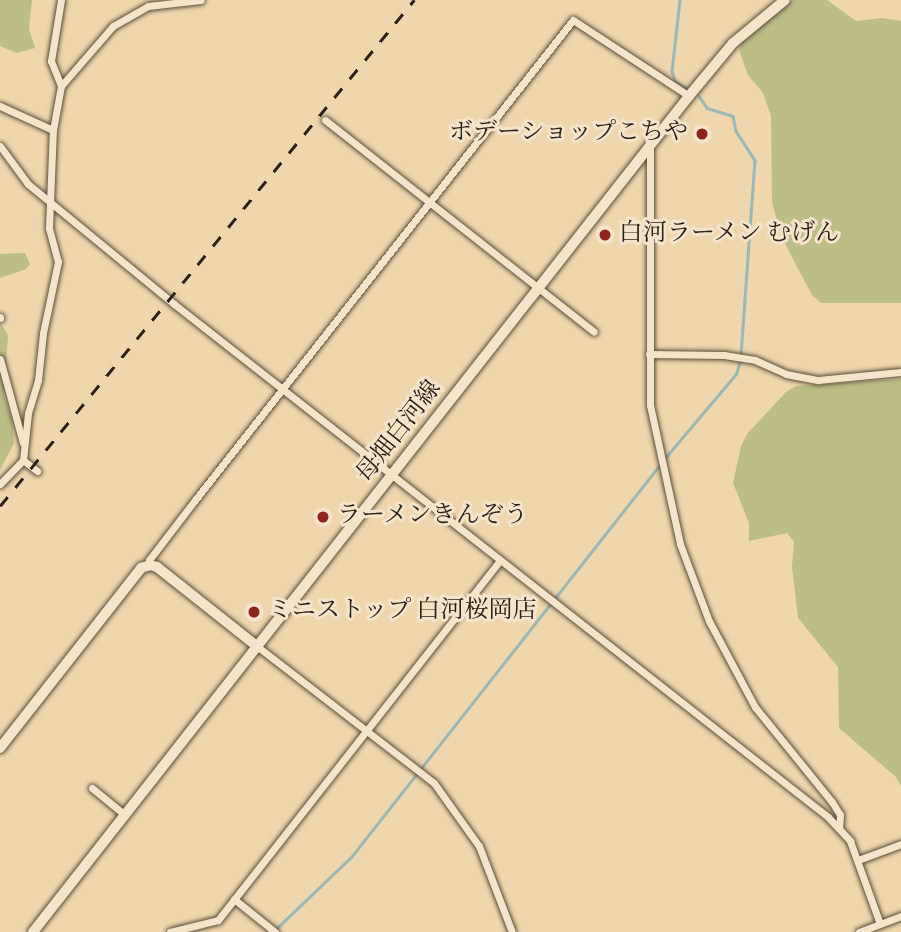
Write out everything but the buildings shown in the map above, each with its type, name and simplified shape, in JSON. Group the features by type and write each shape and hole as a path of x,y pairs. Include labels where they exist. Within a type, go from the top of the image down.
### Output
{"main road":[{"name":"母畑白河線","path":"33,932 689,96 733,43 785,0"},
{"path":"0,748 141,568 149,565 157,567 258,647"}],"street":[{"path":"61,0 51,61 61,86"},
{"path":"0,484 23,460 58,262 49,228 53,130 61,86 113,26 148,6 201,0"},
{"path":"149,565 149,560 573,20 689,96"},
{"path":"0,106 53,130"},
{"path":"325,120 594,332"},
{"path":"0,146 28,184 51,204 839,828 858,860 880,924"},
{"path":"650,148 650,405 677,532 696,590 725,653 755,706 832,802 839,815 839,828"},
{"path":"649,354 724,355 755,360 786,374 818,380 901,372"},
{"path":"0,359 24,446"},
{"path":"23,460 37,471"},
{"path":"170,932 215,922 499,561"},
{"path":"258,647 434,783 473,836 487,864 512,932"},
{"path":"92,788 125,815"},
{"path":"858,860 901,844"},
{"path":"234,899 275,932"},
{"path":"859,932 901,916"}],"green space":[{"path":"0,0 32,0 29,29 35,48 17,53 0,46"},
{"path":"793,0 827,0 856,21 882,18 901,21 901,303 821,303 812,295 782,238 772,202 771,116 763,93 748,75 739,50 742,38 751,29"},
{"path":"25,253 30,264 26,269 0,278 0,254"},
{"path":"0,322 8,335 4,396 12,419 14,443 0,470"},
{"path":"901,379 901,786 896,777 839,728 838,667 798,618 792,567 794,542 787,533 749,541 749,523 733,483 741,446 747,434 786,392 796,386"}],"waterway":[{"path":"680,0 672,71 675,81 686,88"},
{"path":"699,96 707,108 733,116 736,131 755,160 741,353"},
{"path":"665,458 736,374 740,361"},
{"path":"276,929 352,856 658,467"}],"railway":[{"path":"0,506 414,0"}],"place":[{"name":"ボデーショップこちや","path":"702,134"},
{"name":"白河ラーメン むげん","path":"605,235"},
{"name":"ラーメンきんぞう","path":"323,517"},
{"name":"ミニストップ 白河桜岡店","path":"254,612"}]}
